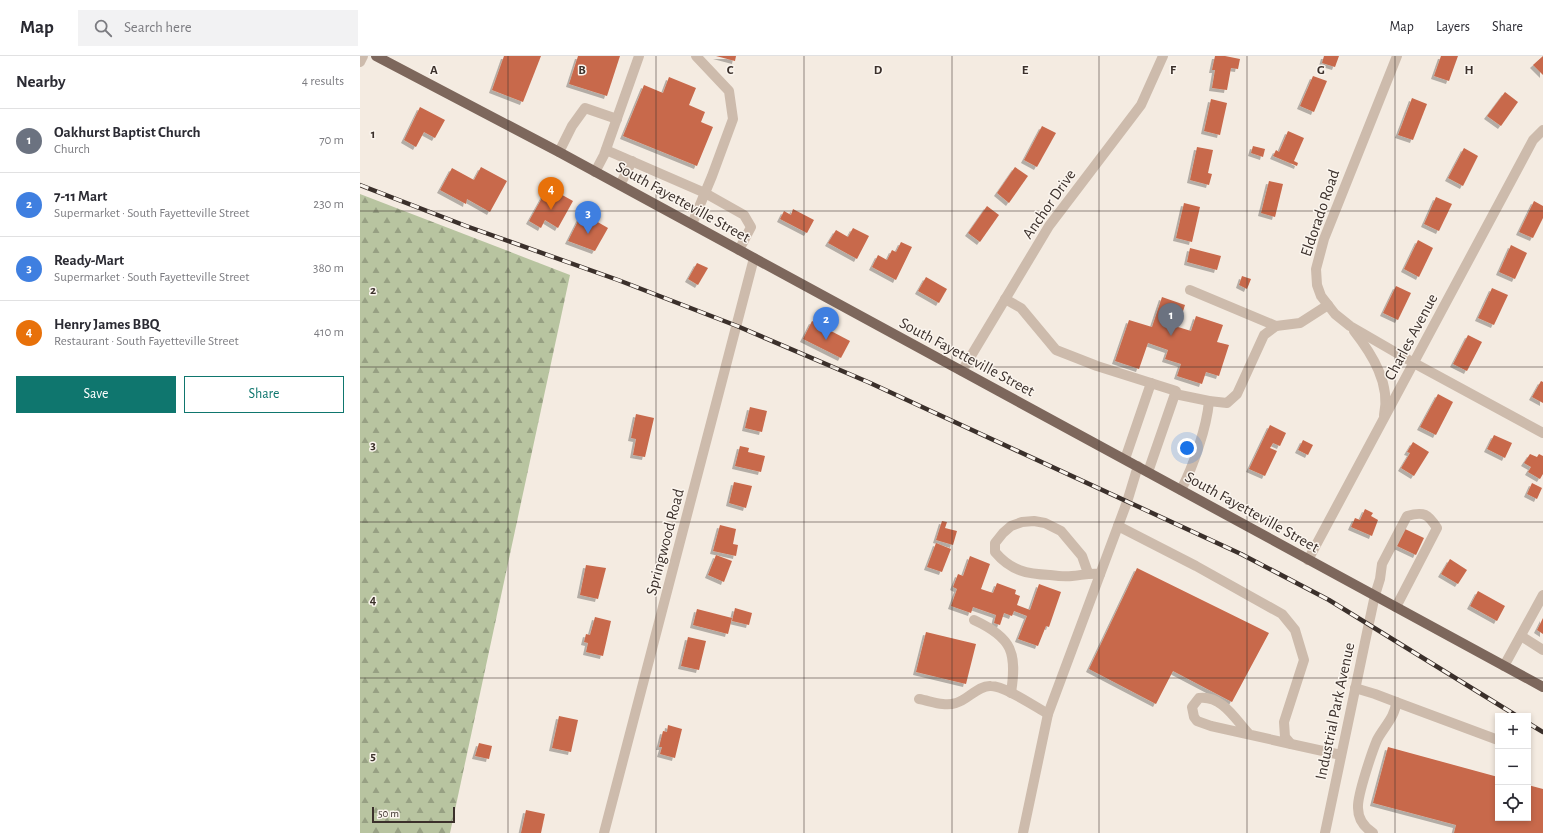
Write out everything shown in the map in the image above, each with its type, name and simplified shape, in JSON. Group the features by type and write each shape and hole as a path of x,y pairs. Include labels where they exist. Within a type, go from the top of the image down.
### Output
{"main road":[{"name":"South Fayetteville Street","path":"376,56 388,59 1138,466 1308,560 1375,595 1543,688"}],"street":[{"path":"360,62 363,56"},
{"path":"595,172 606,150 639,56"},
{"path":"692,224 733,119 729,91 696,56"},
{"name":"Anchor Drive","path":"962,371 1049,226 1141,106 1163,56"},
{"name":"Eldorado Road","path":"1397,56 1319,253 1316,269 1317,285 1321,296 1335,314 1350,326 1414,363 1543,433"},
{"path":"559,152 572,126 585,108 617,119"},
{"name":"Charles Avenue","path":"1308,560 1533,140 1543,130"},
{"path":"606,150 705,193 744,215 751,227 739,250"},
{"path":"620,185 632,161"},
{"name":"Springwood Road","path":"604,833 754,258"},
{"path":"1190,290 1276,326"},
{"path":"1005,299 1021,308 1056,350 1097,366 1176,391 1148,472"},
{"path":"1175,394 1208,401 1227,403 1237,394 1264,335 1276,326 1300,323 1328,306"},
{"path":"1350,326 1366,345 1378,368 1385,392 1386,407 1381,426"},
{"path":"1125,459 1151,383"},
{"path":"1181,490 1189,476 1208,415 1208,401"},
{"path":"1023,833 1048,714 1118,526 1138,466"},
{"name":"Industrial Park Avenue","path":"1325,833 1382,564 1407,516 1417,513 1429,517 1437,528 1396,607"},
{"path":"1088,573 1082,556 1061,531 1045,523 1034,521 1022,522 1011,526 995,543 995,552 999,557 1014,569 1024,573 1071,577 1088,573 1100,574"},
{"path":"1118,526 1196,566 1282,614 1295,630 1304,660 1284,722 1285,737 1291,744"},
{"path":"1504,666 1543,595"},
{"path":"974,620 992,628 1005,641 1012,652 1015,670 1012,693"},
{"path":"1520,636 1543,650"},
{"path":"919,699 946,705 955,704 988,685 998,686 1048,714"},
{"path":"1355,688 1495,739"},
{"path":"1249,734 1221,702 1208,697 1199,698 1192,707 1194,717 1197,721 1211,726 1341,755"},
{"path":"1373,833 1360,820 1357,807 1363,782 1377,741 1396,709 1396,702"}],"green space":[{"path":"360,194 570,275 450,833 360,833"}],"building":[{"path":"504,56 541,56 523,102 492,90"},
{"path":"578,56 620,56 607,96 569,84"},
{"path":"716,56 736,56 735,61"},
{"path":"1215,56 1240,59 1238,69 1231,68 1227,90 1212,88 1215,70 1212,70"},
{"path":"1324,56 1339,56 1335,67 1322,63"},
{"path":"1441,56 1458,56 1449,81 1434,76"},
{"path":"1543,56 1543,75 1533,65"},
{"path":"1313,76 1327,81 1314,112 1300,106"},
{"path":"669,77 696,88 689,105 705,112 701,122 713,127 697,166 623,136 644,85 663,93"},
{"path":"1505,92 1518,102 1501,126 1487,116"},
{"path":"1412,98 1427,104 1413,140 1398,135"},
{"path":"1211,99 1227,103 1220,135 1204,131"},
{"path":"420,107 445,120 435,138 424,132 416,147 404,140"},
{"path":"1042,126 1056,133 1037,167 1024,160"},
{"path":"1288,131 1304,138 1294,161 1298,163 1297,166 1273,156 1276,150 1279,152"},
{"path":"1253,146 1265,149 1263,157 1251,153"},
{"path":"1197,147 1213,150 1208,173 1212,174 1209,185 1190,180"},
{"path":"1464,148 1478,156 1463,186 1448,178"},
{"path":"481,167 507,181 490,212 467,199 466,204 440,190 452,168 474,180"},
{"path":"1015,167 1028,176 1009,203 997,193"},
{"path":"1269,181 1283,184 1275,217 1261,213"},
{"path":"548,187 573,201 558,228 545,220 541,228 529,221"},
{"path":"1436,197 1452,204 1439,231 1424,224"},
{"path":"1534,201 1543,206 1543,218 1533,238 1519,232"},
{"path":"1184,203 1200,207 1192,242 1176,238"},
{"path":"987,206 999,215 980,242 968,233"},
{"path":"793,209 814,220 807,233 780,219 784,211 791,215"},
{"path":"582,213 608,228 595,251 568,241"},
{"path":"853,228 869,236 857,259 828,243 836,230 848,237"},
{"path":"1418,240 1433,248 1419,277 1404,269"},
{"path":"901,242 912,247 896,280 872,267 878,255 887,260 892,250 896,252"},
{"path":"1511,245 1527,253 1515,279 1499,272"},
{"path":"1190,248 1221,256 1217,270 1187,262"},
{"path":"697,263 708,268 698,285 688,279"},
{"path":"1242,276 1251,279 1247,289 1239,285"},
{"path":"926,277 947,289 939,303 918,291"},
{"path":"1396,286 1411,293 1398,320 1383,313"},
{"path":"1492,288 1508,295 1494,325 1478,318"},
{"path":"1162,297 1185,305 1178,327 1191,331 1196,316 1223,325 1217,342 1229,345 1219,376 1206,372 1202,384 1177,376 1181,364 1165,359 1168,350 1148,343 1139,369 1115,361 1129,320 1152,327"},
{"path":"812,321 850,341 841,358 803,339"},
{"path":"1468,335 1482,342 1467,371 1453,364"},
{"path":"1541,381 1543,382 1543,403 1532,397"},
{"path":"1438,394 1453,402 1436,435 1420,427"},
{"path":"750,407 767,411 762,432 745,428"},
{"path":"636,414 654,418 645,457 633,455 636,439 631,438"},
{"path":"1270,425 1286,433 1280,446 1273,443 1270,448 1277,451 1265,476 1249,469"},
{"path":"1494,435 1512,443 1505,458 1487,449"},
{"path":"1303,440 1313,445 1308,455 1298,450"},
{"path":"1413,442 1429,452 1414,476 1401,468 1410,453 1407,452"},
{"path":"740,446 749,448 748,452 765,456 761,472 735,466"},
{"path":"1530,454 1537,457 1539,454 1543,456 1543,474 1540,479 1528,472 1531,467 1524,463"},
{"path":"734,482 752,486 746,508 729,503"},
{"path":"1532,483 1542,488 1537,499 1527,494"},
{"path":"1365,509 1373,513 1371,516 1378,520 1372,536 1351,527 1355,518 1360,520"},
{"path":"942,521 947,522 945,528 957,531 953,545 936,540"},
{"path":"720,525 736,529 733,544 738,545 736,556 713,551"},
{"path":"1405,529 1424,538 1416,555 1397,546"},
{"path":"936,543 951,549 942,572 927,567"},
{"path":"716,555 732,561 724,582 708,575"},
{"path":"970,556 990,564 981,589 993,593 997,583 1016,590 1015,594 1020,596 1017,605 1030,610 1039,584 1061,592 1049,627 1046,626 1038,646 1018,639 1027,616 1014,611 1012,616 1004,613 1000,625 994,623 996,615 973,607 971,613 951,606 957,589 953,587 958,574 963,576"},
{"path":"1450,559 1467,570 1458,584 1441,574"},
{"path":"586,565 606,568 598,599 580,595"},
{"path":"1137,568 1269,633 1232,702 1173,671 1156,704 1089,669"},
{"path":"1478,591 1505,606 1497,621 1470,606"},
{"path":"735,608 752,613 749,625 732,621"},
{"path":"697,609 732,618 728,634 693,625"},
{"path":"595,617 611,621 603,656 586,652 588,643 584,642 586,634 590,635"},
{"path":"1543,618 1543,634 1537,630"},
{"path":"926,632 976,644 966,684 916,672"},
{"path":"688,637 706,641 699,670 681,666"},
{"path":"559,716 578,720 571,752 552,748"},
{"path":"668,725 682,729 675,758 660,754 662,747 659,747 663,731 667,732"},
{"path":"479,743 492,746 489,759 475,756"},
{"path":"1388,747 1495,776 1495,821 1531,821 1531,786 1543,789 1543,833 1454,833 1456,825 1373,803"},
{"path":"526,810 545,814 541,833 521,833"}],"railway":[{"path":"360,185 466,226 618,280 737,326 868,382 1241,554 1329,600 1512,713"},
{"path":"1531,725 1543,732"}],"place":[{"name":"Henry James BBQ","path":"551,210"},
{"name":"Ready-Mart","path":"588,234"},
{"name":"Oakhurst Baptist Church","path":"1171,336"},
{"name":"7-11 Mart","path":"826,340"}]}
